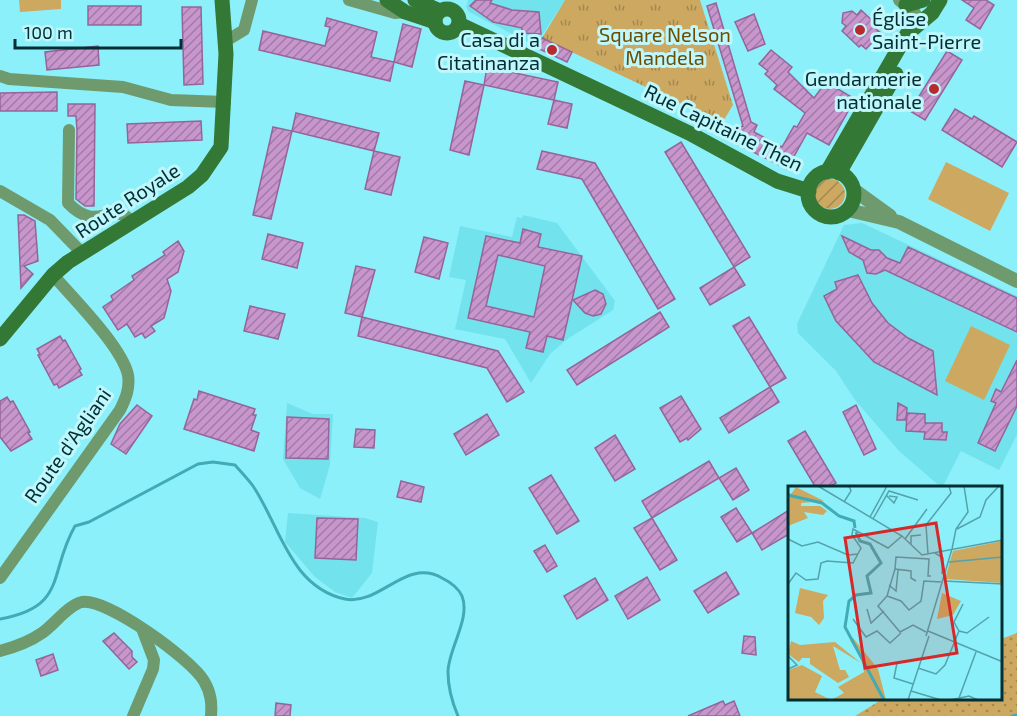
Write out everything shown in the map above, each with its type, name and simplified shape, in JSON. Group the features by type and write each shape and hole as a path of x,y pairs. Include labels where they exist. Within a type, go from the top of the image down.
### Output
{"main road":[{"name":"Route Royale","path":"0,339 53,275 188,187 202,175 221,147 225,102 226,41 222,0"},
{"name":"Rue Capitaine Then","path":"388,0 405,12 448,13"},
{"name":"Rue Capitaine Then","path":"415,0 448,13 689,133 777,181 809,190"},
{"path":"902,3 923,0"},
{"path":"920,24 928,0"},
{"path":"833,172 851,183 854,190 853,200 848,210 835,217 820,214 811,204 809,190 815,178 833,172 907,34 932,13 940,0"}],"street":[{"path":"226,41 244,30 252,0"},
{"path":"349,0 395,13 405,12"},
{"path":"367,4 388,0"},
{"path":"902,3 915,13 920,24"},
{"path":"0,76 9,79 123,87 171,100 225,102"},
{"path":"69,130 69,203 77,212 88,218 117,212 125,214 132,222"},
{"path":"854,190 899,222 1017,281"},
{"path":"0,191 50,220 82,254"},
{"path":"848,210 899,222"},
{"name":"Route d'Agliani","path":"0,578 42,516 98,442 123,404 128,392 127,373 122,357 53,275"},
{"path":"0,651 17,646 42,633 78,603 96,603 120,614 175,653 203,679 212,699 211,716"},
{"path":"133,716 153,669 154,660 143,631"}],"shaded area":[{"path":"468,0 565,0 535,46 469,12 466,7"},
{"path":"523,215 557,223 615,301 613,310 566,340 550,354 531,383 505,339 455,329 466,280 449,277 460,226 512,237 517,217 522,218"},
{"path":"862,223 1017,296 1017,435 999,470 961,451 943,486 940,486 899,451 855,400 836,371 798,333 797,324 844,225"},
{"path":"287,403 313,414 333,414 330,465 320,499 300,488 283,459"},
{"path":"288,513 365,518 378,522 372,573 352,598 335,592 315,577 285,542"}],"green space":[{"path":"19,0 61,0 61,9 20,12"},
{"name":"Square Nelson Mandela","path":"565,0 700,0 733,105 722,123 542,38"},
{"path":"622,0 643,0 643,11 628,15"},
{"path":"946,162 1009,193 990,231 928,199"},
{"path":"830,179 841,183 845,194 841,205 830,209 819,205 815,194 819,183"},
{"path":"971,326 1010,345 984,400 945,381"},
{"path":"1017,633 1017,716 855,716 879,701 1002,701 1002,639"}],"building":[{"path":"476,0 492,0 490,3 512,10 539,12 541,34 522,33 522,28 493,22 470,6"},
{"path":"962,0 986,0 994,5 980,29 966,20 974,8"},
{"path":"716,3 751,122 757,125 754,132 782,147 794,126 797,127 805,113 774,89 777,85 765,74 768,71 759,64 771,50 792,67 788,72 814,98 826,82 855,99 829,145 807,133 787,169 727,139 731,130 743,126 707,6"},
{"path":"88,6 141,6 141,25 88,25"},
{"path":"182,7 201,7 203,84 184,85"},
{"name":"Église Saint-Pierre","path":"861,10 878,26 876,29 881,33 866,49 861,45 859,47 842,31 846,26 842,23 843,13 852,11 857,15"},
{"path":"754,14 765,44 748,51 735,22"},
{"path":"327,18 377,32 371,57 394,62 390,81 259,50 263,31 325,46 330,27 325,26"},
{"path":"403,24 421,29 412,67 394,62"},
{"path":"542,38 572,52 567,62 537,48"},
{"path":"98,46 99,65 47,70 45,52"},
{"name":"Gendarmerie nationale","path":"947,51 962,60 925,120 910,111"},
{"path":"487,67 558,82 554,100 484,85"},
{"path":"465,81 484,85 469,155 450,150"},
{"path":"57,92 57,111 0,111 0,93"},
{"path":"554,100 572,104 567,128 548,124"},
{"path":"68,104 95,104 94,206 85,206 76,199 76,116 68,116"},
{"path":"955,109 972,119 974,116 1017,142 1002,167 942,130"},
{"path":"296,113 379,133 374,151 292,131"},
{"path":"201,121 202,140 128,143 127,124"},
{"path":"273,127 292,131 271,219 253,215"},
{"path":"681,142 750,257 734,267 665,152"},
{"path":"374,151 400,157 391,195 365,189"},
{"path":"542,151 595,163 675,299 658,309 582,179 537,169"},
{"path":"18,215 24,215 35,221 38,261 24,266 33,274 21,288"},
{"path":"523,229 541,234 538,247 582,256 563,340 547,336 543,352 526,348 530,332 468,318 486,236 520,243","holes":["498,255 545,266 534,317 486,306"]},
{"path":"268,234 303,243 297,268 262,259"},
{"path":"842,236 871,250 879,250 887,258 900,263 908,247 1017,298 1017,332 885,270 876,274 867,273 863,260 849,252"},
{"path":"424,237 448,243 439,279 415,272"},
{"path":"178,241 184,251 178,272 167,279 171,291 164,318 151,326 155,331 145,338 142,333 135,337 127,324 118,330 103,307 113,300 111,296 134,280 132,276 165,255 163,252"},
{"path":"356,266 375,270 362,317 345,313"},
{"path":"734,267 745,285 710,305 700,288"},
{"path":"858,275 872,303 888,323 908,338 933,351 937,395 874,362 836,321 824,296 837,289 835,282"},
{"path":"595,290 603,294 606,304 601,314 593,316 585,313 573,300"},
{"path":"250,306 285,314 278,339 244,331"},
{"path":"660,312 669,327 577,385 567,370"},
{"path":"362,317 498,351 524,392 507,402 487,368 358,336"},
{"path":"749,317 786,378 770,387 733,326"},
{"path":"60,336 63,341 65,340 82,375 59,388 57,384 54,385 37,349"},
{"path":"1017,360 1017,406 995,451 978,443 996,403 991,401 996,389 1001,392"},
{"path":"770,387 779,402 729,433 720,418"},
{"path":"199,391 255,409 253,415 256,415 251,430 259,433 254,451 184,429"},
{"path":"681,396 701,429 688,440 687,438 680,442 660,408"},
{"path":"7,397 10,402 13,401 32,439 11,451 0,437 0,401"},
{"path":"898,403 907,408 906,420 897,420"},
{"path":"137,405 152,416 126,454 111,444 120,424"},
{"path":"856,405 876,449 864,455 843,412"},
{"path":"907,413 925,414 925,423 942,423 942,432 947,432 946,440 924,439 925,432 906,431"},
{"path":"487,414 499,435 466,455 454,434"},
{"path":"287,417 329,419 328,459 286,458"},
{"path":"356,429 375,430 374,448 354,447"},
{"path":"805,431 836,483 831,486 815,486 788,441"},
{"path":"615,435 635,469 615,481 595,448"},
{"path":"709,461 719,478 652,518 642,501"},
{"path":"736,468 749,490 733,500 719,478"},
{"path":"551,475 579,521 557,534 529,488"},
{"path":"401,481 424,487 421,502 397,497"},
{"path":"736,508 752,533 737,542 721,517"},
{"path":"788,511 788,535 762,550 752,533"},
{"path":"317,518 358,519 356,560 315,558"},
{"path":"652,518 677,560 660,570 634,528"},
{"path":"545,545 557,566 547,572 534,551"},
{"path":"726,572 739,594 708,613 694,591"},
{"path":"647,577 660,600 628,619 615,596"},
{"path":"595,578 608,600 577,619 564,596"},
{"path":"114,633 132,651 132,657 137,662 129,669 103,641"},
{"path":"744,636 755,637 756,655 742,653"},
{"path":"53,654 58,670 41,676 36,660"},
{"path":"723,701 725,705 734,701 740,716 688,716"},
{"path":"276,703 291,705 290,716 275,716"}],"waterway":[{"path":"0,619 37,606 46,597 53,586 75,526 89,522 198,464 213,462 235,465 253,486 288,553 299,569 311,582 326,592 345,599 358,599 370,596 417,573 429,573 454,585 462,596 464,605 462,624 451,654 448,672 451,695 458,716"},
{"path":"1012,716 1017,715"}],"place":[{"name":"Église Saint-Pierre","path":"860,30"},
{"name":"Casa di a Citatinanza","path":"552,50"},
{"name":"Gendarmerie nationale","path":"934,89"}]}
